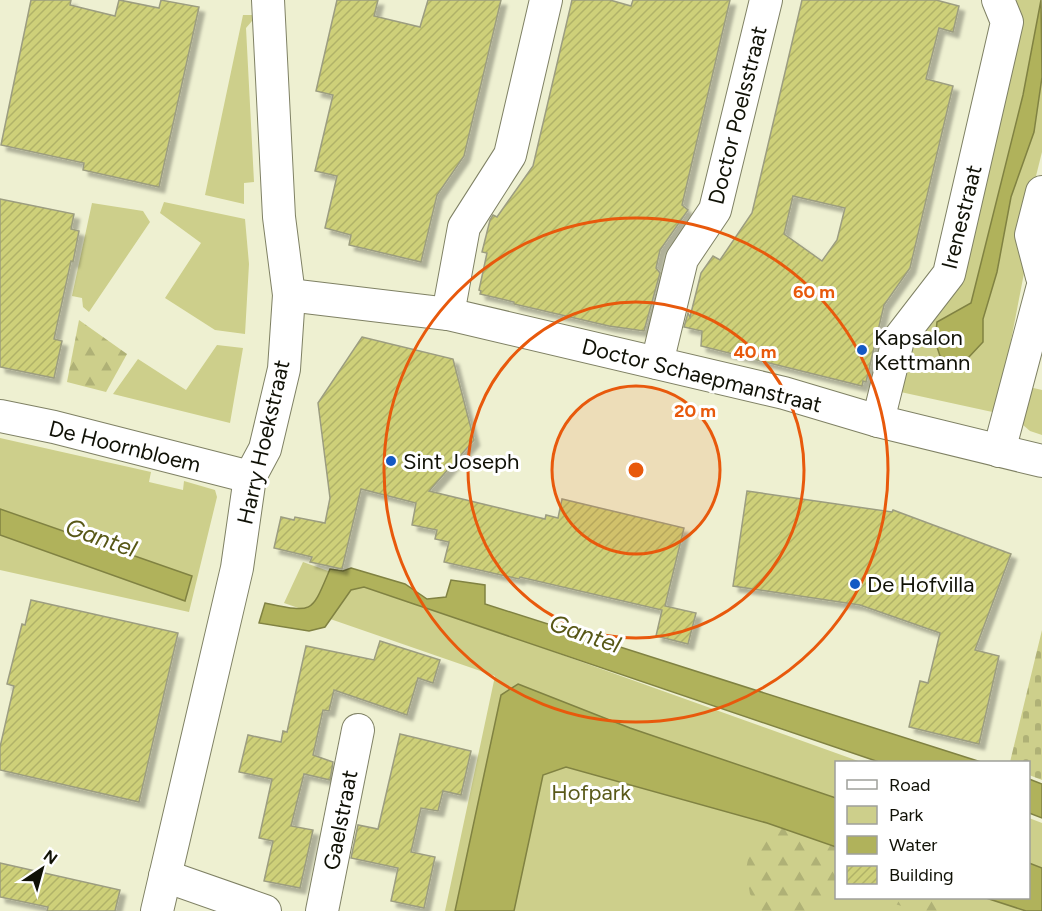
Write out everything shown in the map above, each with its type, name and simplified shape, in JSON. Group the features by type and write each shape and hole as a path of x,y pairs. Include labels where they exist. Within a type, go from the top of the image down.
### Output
{"street":[{"name":"Harry Hoekstraat","path":"157,911 237,568 250,477 265,449 284,369 289,295 279,217 268,0"},
{"path":"448,314 464,226 510,155 546,0"},
{"name":"Doctor Poelsstraat","path":"657,363 682,259 715,210 766,0"},
{"name":"Irenestraat","path":"878,421 898,340 949,274 1007,22 998,0"},
{"path":"1042,192 1031,235 1042,277"},
{"path":"999,451 1042,289"},
{"name":"Doctor Schaepmanstraat","path":"289,295 448,314 784,393 878,421 1042,461"},
{"name":"De Hoornbloem","path":"0,416 54,427 250,477"},
{"name":"Gaelstraat","path":"322,911 358,730"},
{"path":"165,876 265,911"}],"green space":[{"path":"1009,0 1041,0 1023,95 971,303 958,311 983,342 983,319 997,272 1011,197 1034,132 1042,77 1042,152 1023,228 1025,268 997,413 896,391 902,357 960,275"},
{"path":"243,15 253,15 252,21 246,28 254,182 244,183 244,204 205,195"},
{"path":"164,202 245,219 249,264 245,334 215,330 165,298 201,243 160,213"},
{"path":"92,203 143,211 150,222 89,312 83,307 82,298 72,296"},
{"path":"79,320 127,354 106,392 67,382"},
{"path":"217,345 243,348 230,423 113,394 138,359 186,390"},
{"path":"1029,387 1042,390 1042,435 1030,431 1023,425"},
{"path":"0,438 151,472 149,482 183,490 184,481 215,490 217,497 189,612 0,570 0,535 185,601 192,577 0,509"},
{"name":"Hofpark","path":"303,562 858,761 835,761 835,899 1030,899 1030,818 1042,823 1042,911 445,911 495,676 284,603"},
{"path":"1042,630 1042,780 1030,775 1030,761 1010,761"},
{"path":"767,823 835,847 835,886 829,884 823,911 762,911 750,894 746,870 750,848"},
{"path":"877,899 946,899 940,911 919,911"}],"water":[{"path":"1041,0 1042,77 1034,132 1011,197 997,272 983,319 983,342 967,359 953,363 940,356 935,341 937,322 971,303 1023,95"},
{"name":"Gantel","path":"0,509 192,576 185,601 0,535"},
{"path":"351,568 405,584 427,599 446,597 451,580 485,585 485,604 978,761 876,761 364,587 351,590 325,627 309,631 259,623 265,603 302,609 309,607 319,595 330,569 343,571"},
{"path":"518,684 630,728 835,798 835,847 767,823 566,767 543,775 514,911 455,911 501,695"},
{"path":"1030,779 1042,784 1042,818 1030,813"},
{"path":"1030,863 1042,868 1042,911 1026,911 989,899 1030,899"}],"building":[{"path":"31,0 71,0 70,5 115,16 119,0 159,8 161,0 199,7 159,187 83,170 84,163 1,145"},
{"path":"337,0 378,0 374,16 420,27 428,0 501,0 464,156 437,195 421,262 349,245 351,235 325,228 337,176 315,171 333,95 316,91"},
{"path":"572,0 610,0 631,6 633,0 730,0 682,205 688,210 660,250 656,268 660,273 644,331 609,326 514,304 514,302 480,294 479,290 487,253 482,252 490,220 493,215 497,217 533,166"},
{"path":"802,0 936,0 959,6 953,32 939,28 926,79 953,86 910,268 884,305 866,382 863,381 862,386 701,346 702,331 684,327 688,313 690,317 701,273 713,256 720,260 752,213","holes":["793,196 845,208 837,240 822,261 784,234"]},
{"path":"0,199 74,214 71,229 79,231 54,339 62,341 54,378 0,367"},
{"path":"362,337 453,359 474,440 429,491 545,519 546,515 558,518 562,499 684,528 665,606 696,613 688,644 656,636 662,610 444,562 449,542 435,539 437,530 412,525 416,503 361,489 342,569 310,562 312,557 274,548 281,517 294,520 295,517 325,523 330,498 318,403"},
{"path":"747,491 892,512 893,510 1011,554 975,650 999,656 979,744 909,727 920,681 928,683 940,633 860,605 733,586"},
{"path":"31,600 178,633 139,802 0,770 0,747 14,686 7,684 22,624 25,625"},
{"path":"380,641 440,660 433,683 418,678 407,715 334,690 329,711 323,710 313,755 333,762 330,780 304,774 291,826 313,830 300,888 264,881 273,841 259,838 272,779 239,772 248,735 281,742 283,731 287,732 306,646 374,660"},
{"path":"400,734 471,751 461,795 443,791 438,811 421,808 411,852 435,857 424,908 391,901 398,868 351,858 358,825 378,829"},
{"path":"0,863 120,890 115,911 47,911 48,907 0,897"}],"place":[{"name":"Kapsalon Kettmann","path":"862,350"},
{"name":"Sint Joseph","path":"391,461"},
{"name":"De Hofvilla","path":"855,584"}]}
